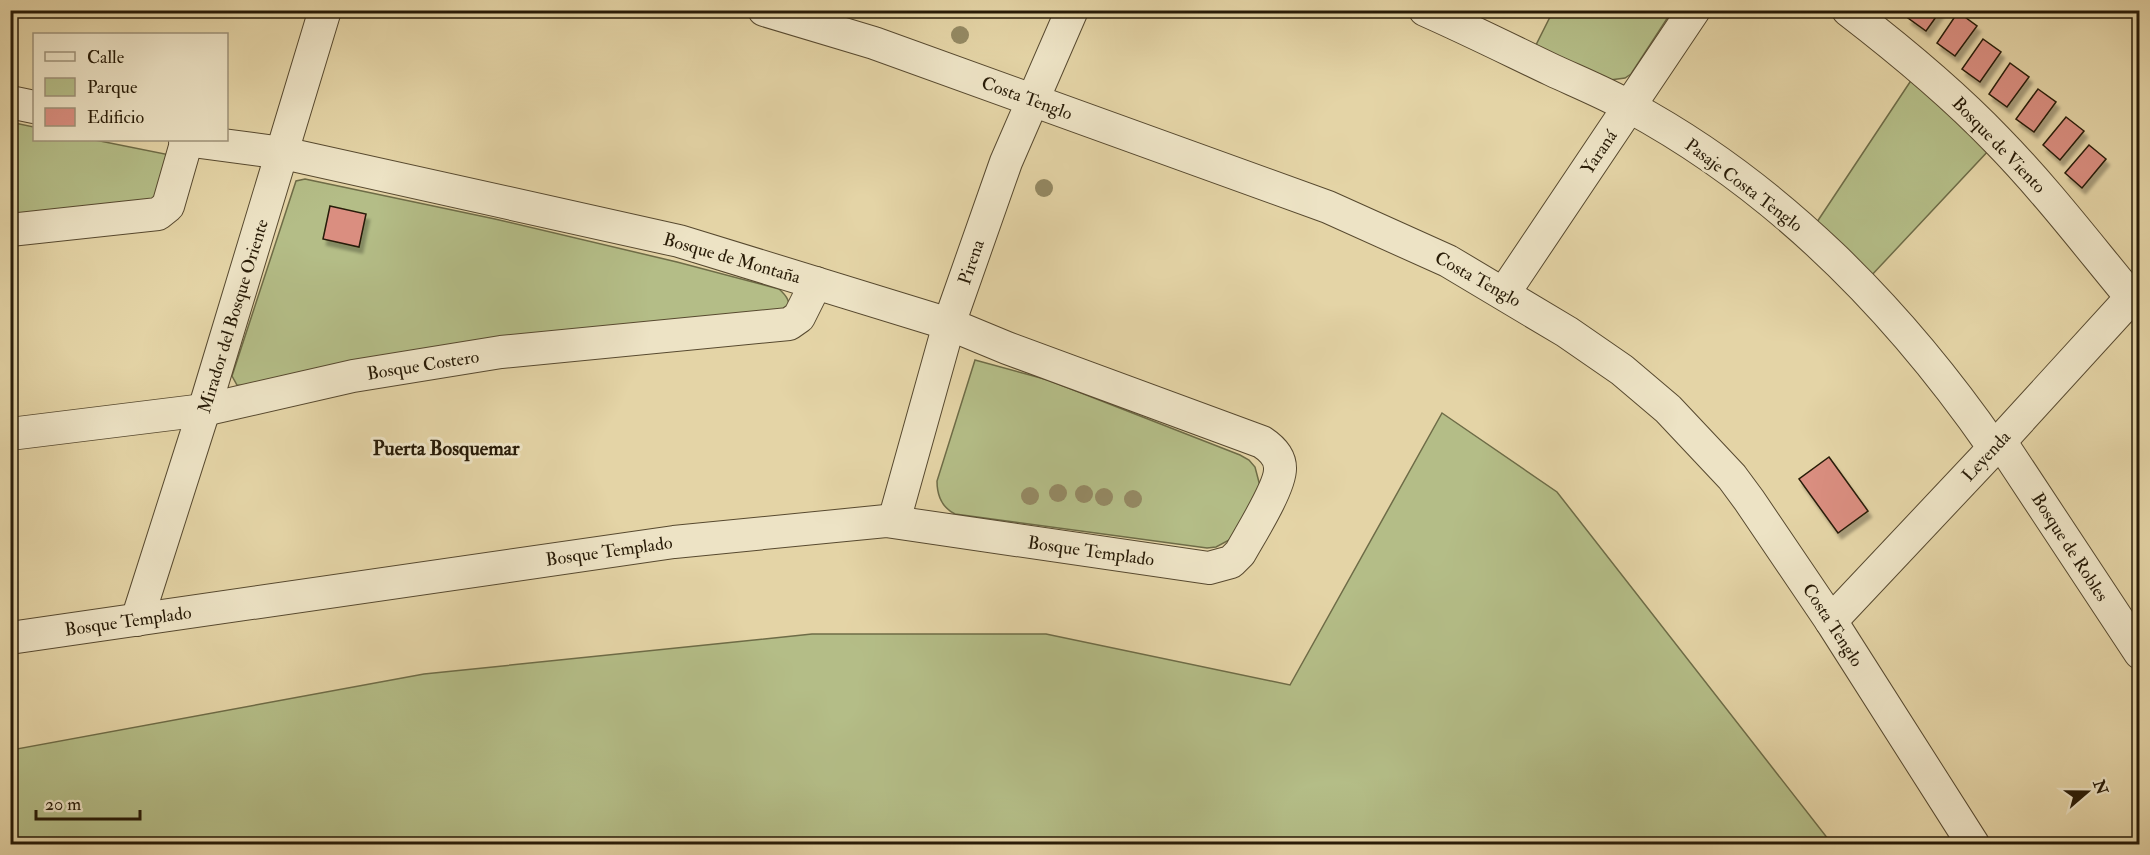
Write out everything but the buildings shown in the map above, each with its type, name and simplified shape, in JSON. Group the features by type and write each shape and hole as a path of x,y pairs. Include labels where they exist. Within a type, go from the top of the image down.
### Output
{"street":[{"name":"Mirador del Bosque Oriente","path":"137,620 204,410 326,10"},
{"name":"Costa Tenglo","path":"764,10 874,43 1328,207 1448,261 1567,332 1622,370 1668,409 1712,455 1749,500 1831,621 1973,844"},
{"name":"Pirena","path":"894,522 949,324 1005,162 1072,10"},
{"name":"Pasaje Costa Tenglo","path":"1425,10 1630,106 1686,140 1739,178 1804,230 1838,262 1922,351 1997,445"},
{"name":"Yaraná","path":"1504,293 1694,10"},
{"name":"Bosque de Viento","path":"1848,10 1938,85 1996,139 2135,293"},
{"path":"10,102 33,107"},
{"path":"10,230 158,214 168,206 186,141"},
{"name":"Bosque de Montaña","path":"193,141 283,153 679,241 949,324 1006,348 1262,442 1277,456 1281,468 1278,482 1240,554 1231,562 1209,568"},
{"name":"Bosque Costero","path":"10,434 204,410 353,376 474,356 611,340 789,324 799,317 816,283"},
{"name":"Leyenda","path":"1831,621 1997,445 2135,293"},
{"name":"Bosque de Robles","path":"1997,445 2134,632"},
{"name":"Bosque Templado","path":"10,638 674,542 863,523 894,522 1209,568"}],"green space":[{"path":"1553,11 1672,11 1631,74 1625,78 1610,80 1535,47"},
{"path":"1914,76 1990,149 1870,277 1815,225"},
{"path":"10,122 33,127 33,141 100,141 170,155 159,199 11,218"},
{"path":"305,179 495,219 677,262 779,289 788,300 788,313 244,386 237,385 232,376 296,181"},
{"path":"975,360 1048,380 1249,460 1255,467 1260,486 1233,538 1216,547 1207,548 955,514 950,511 941,500 937,481"},
{"path":"1442,413 1557,492 1832,844 11,844 11,750 424,674 812,634 1046,634 1290,685"}],"district":[{"name":"Puerta Bosquemar","path":"446,448"}]}
